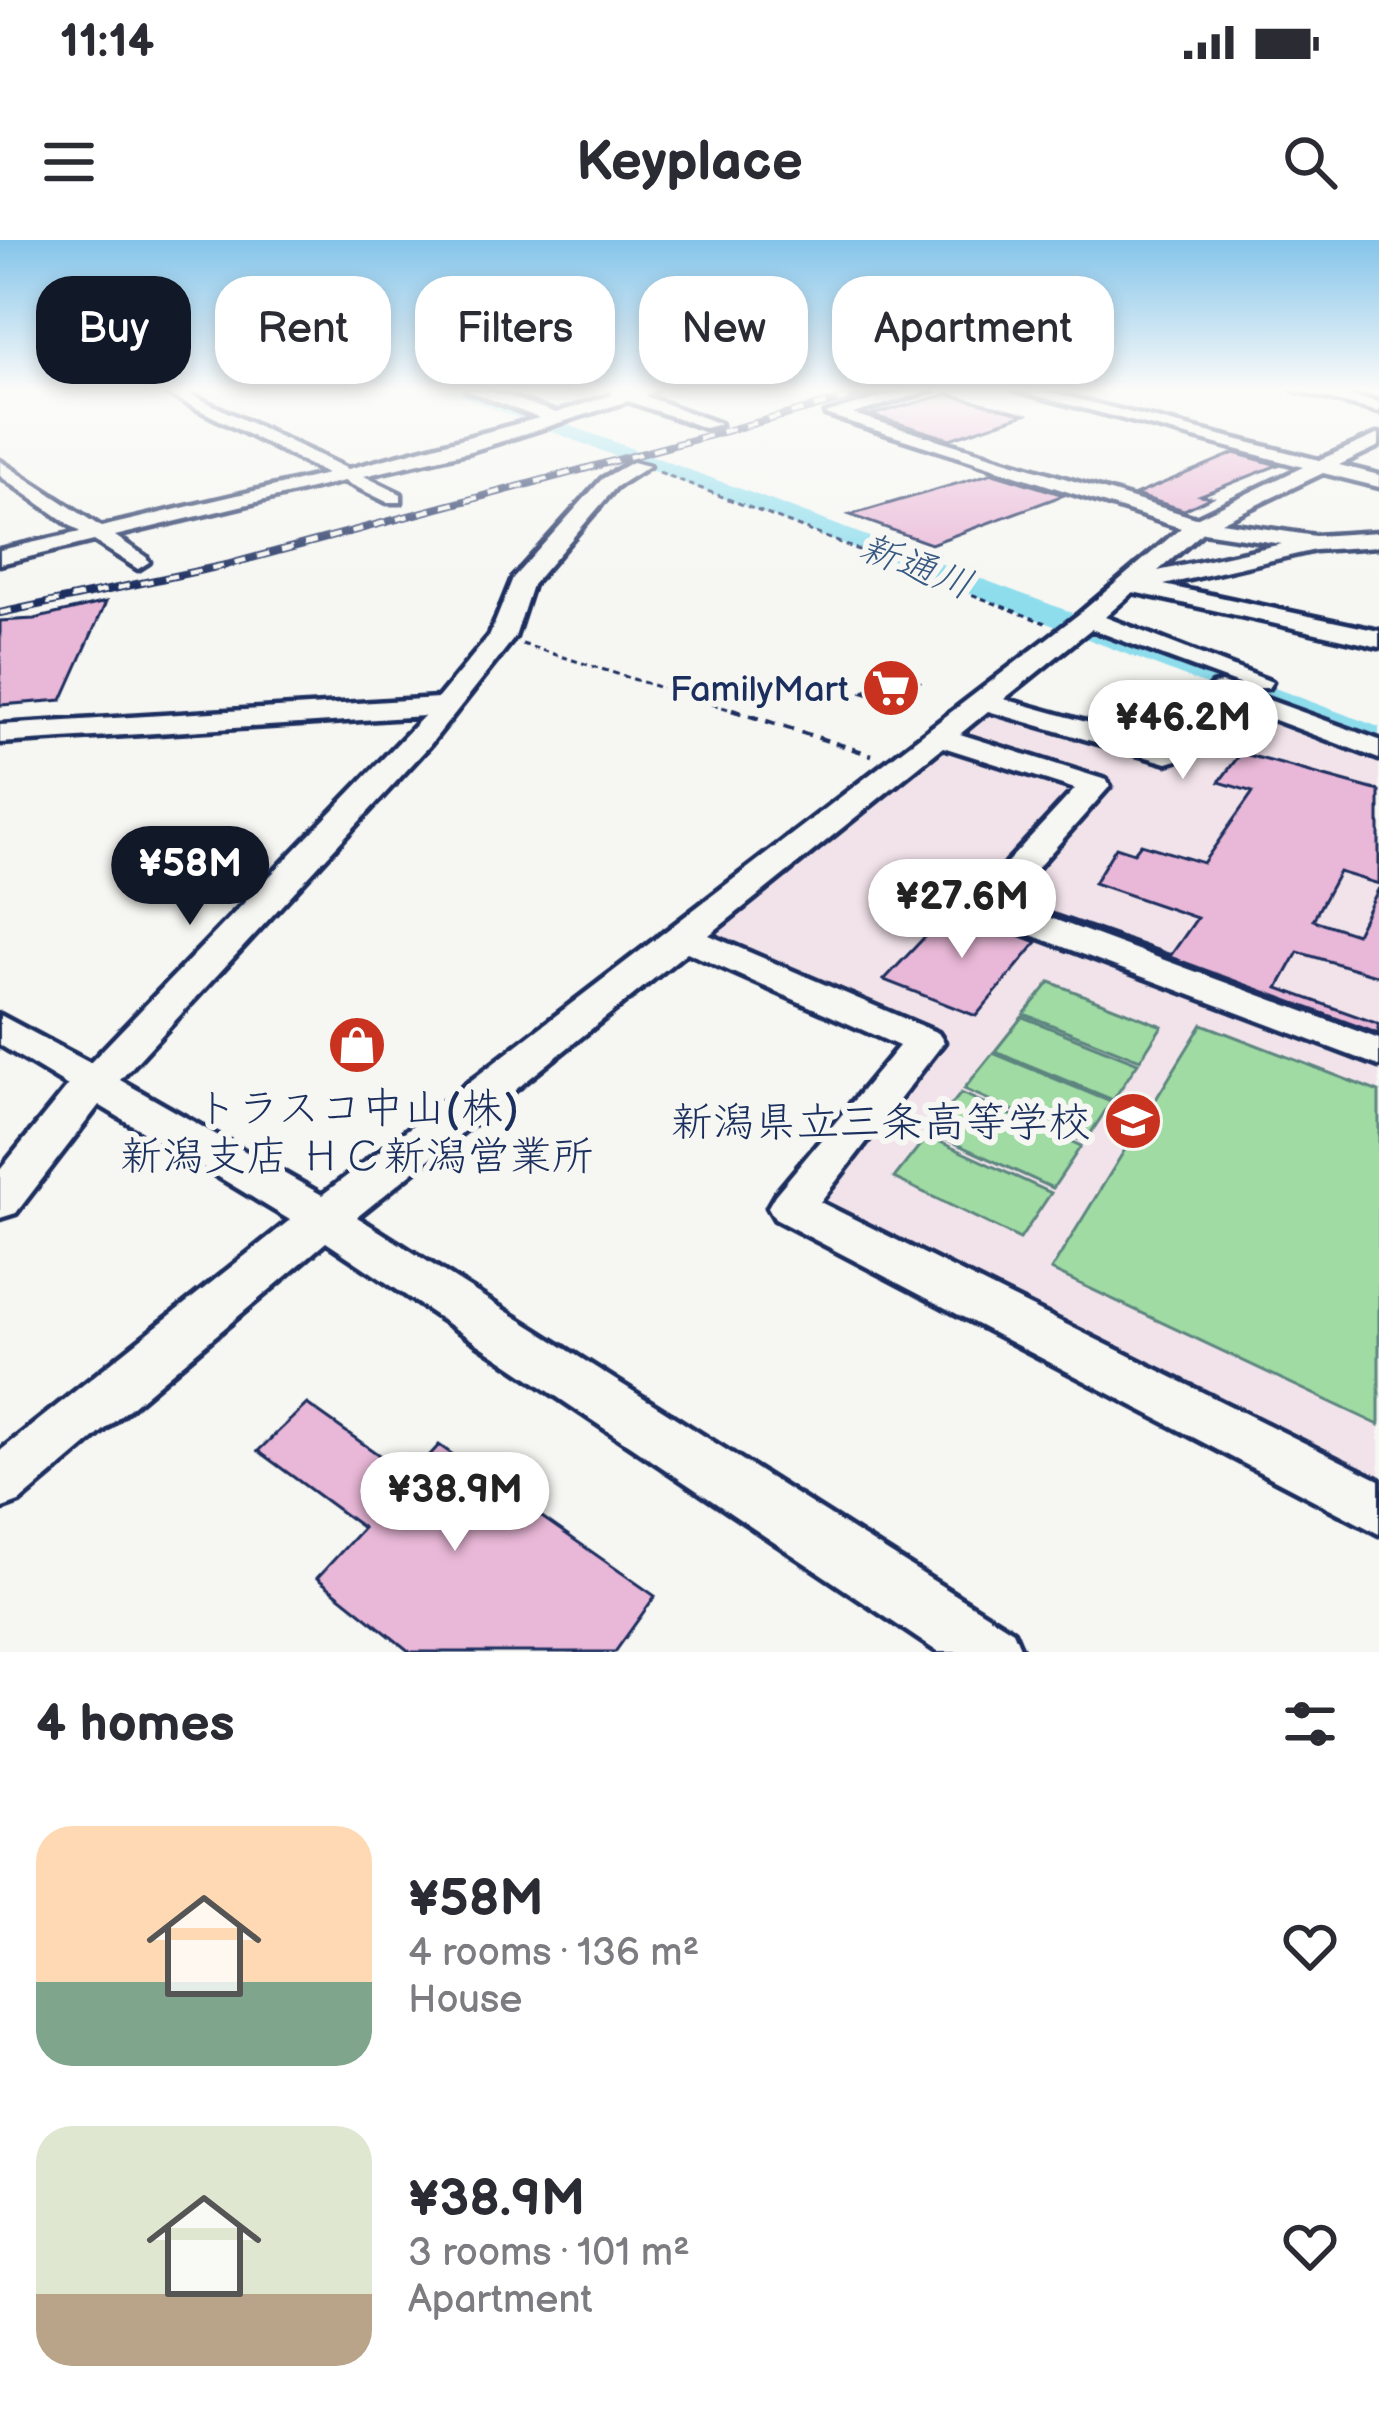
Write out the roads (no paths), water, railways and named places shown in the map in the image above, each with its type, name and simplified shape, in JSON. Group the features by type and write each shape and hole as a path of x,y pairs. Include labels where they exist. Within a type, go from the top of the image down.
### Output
{"street":[{"path":"308,456 394,498"},
{"path":"0,557 420,456"},
{"path":"0,1201 92,1084 445,706 502,637 521,583 609,483 639,466 612,456"},
{"path":"973,456 1199,524 1315,543"},
{"path":"1280,456 1379,481"},
{"path":"0,1484 324,1218 1077,626 1199,524 1337,456"},
{"path":"0,466 138,562"},
{"path":"1132,580 1170,578 1315,543 1379,539"},
{"path":"1132,580 1379,639"},
{"path":"1077,626 1379,727"},
{"path":"982,700 1167,754 1222,691 1379,750"},
{"path":"0,734 445,706"},
{"path":"1209,706 1379,772"},
{"path":"937,736 1095,786 985,906 1379,1053"},
{"path":"681,936 924,1042 791,1208 1379,1508"},
{"path":"0,1028 324,1218 992,1652"}],"waterway":[{"name":"新通川","path":"630,456 1379,740"}],"railway":[{"path":"0,613 226,565 633,456"}],"place":[{"name":"FamilyMart","path":"891,688"},
{"name":"トラスコ中山(株) 新潟支店 ＨＣ新潟営業所","path":"357,1045"},
{"name":"新潟県立三条高等学校","path":"1133,1121"}]}
